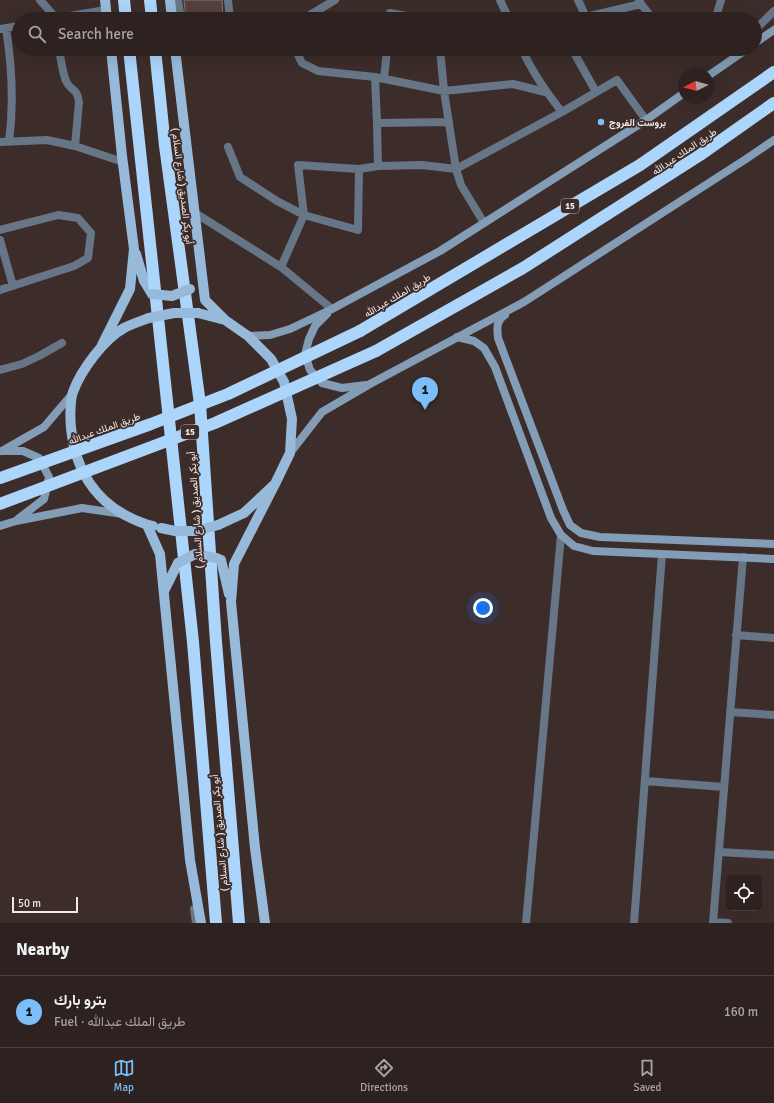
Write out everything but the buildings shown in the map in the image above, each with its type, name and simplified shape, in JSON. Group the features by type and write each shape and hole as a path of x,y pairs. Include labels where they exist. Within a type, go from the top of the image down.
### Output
{"highway":[{"path":"124,0 125,12"},
{"path":"150,0 151,12"},
{"name":"( شارع السلام ) أبو بكر الصديق","path":"130,56 192,642 216,923"},
{"name":"( شارع السلام ) أبو بكر الصديق","path":"156,56 165,146 200,404 216,642 239,923"},
{"name":"طريق الملك عبدالله","path":"0,478 151,424 228,394 360,330 640,165 774,72"},
{"name":"طريق الملك عبدالله","path":"0,504 215,423 376,351 523,268 700,155 774,103"}],"main road":[{"path":"170,0 171,12"},
{"path":"762,38 774,30"},
{"path":"111,56 122,162 134,249 144,281 152,294 172,296 190,289 195,283 201,268"},
{"path":"176,56 205,300 225,320 248,336 271,359 284,382 292,419 290,453"},
{"path":"714,72 737,56"},
{"path":"248,336 270,335 290,328 332,309 440,251 646,120 678,97"},
{"path":"774,140 500,318 497,325 498,338 563,510 570,524 581,533 600,537 774,544"},
{"path":"1,451 44,427 73,392 85,369 102,345 130,289 134,249"},
{"path":"231,602 234,564 290,453 322,412 370,384 524,302"},
{"path":"332,309 315,326 309,339 305,354 310,370 322,383 342,388 370,384"},
{"path":"102,345 123,328 149,318 174,313 198,313 225,320"},
{"path":"457,337 474,341 484,348 488,354 497,373 551,518 561,535 574,546 593,551 774,559"},
{"path":"73,392 70,418 72,438 78,462 91,486 102,499 123,514 147,525 175,531 196,531 218,525 244,513 275,484"},
{"path":"1,451 23,451 39,458 48,477 44,499 16,521"},
{"path":"0,526 16,521 82,508 123,514"},
{"path":"147,525 160,554 190,860 201,923"},
{"path":"164,592 178,562 195,554 221,560 231,602 255,848 265,923"}],"street":[{"path":"40,0 48,12"},
{"path":"178,0 179,12"},
{"path":"228,0 229,12"},
{"path":"315,12 335,0"},
{"path":"500,0 506,12"},
{"path":"578,0 581,12"},
{"path":"717,12 721,0"},
{"path":"604,12 640,2 648,12"},
{"path":"94,12 106,10"},
{"path":"762,23 774,11"},
{"path":"3,29 10,50 12,95 9,142"},
{"path":"60,56 65,80 78,95 79,102 75,146"},
{"path":"298,56 302,63 318,71 375,77 444,91 513,84 545,92"},
{"path":"384,79 386,56"},
{"path":"441,56 444,91 456,169 461,185 484,223"},
{"path":"525,56 545,92 562,112"},
{"path":"576,56 596,92"},
{"path":"375,77 378,123 378,166"},
{"path":"281,267 304,214 298,165 359,169 378,166 422,165 456,169 618,80 646,120"},
{"path":"378,123 449,122"},
{"path":"0,142 47,140 75,146 122,162"},
{"path":"228,147 240,177 277,201 304,214 358,230 359,169"},
{"path":"195,213 281,267 332,309"},
{"path":"0,230 58,215 78,218 91,233 88,258 74,266 0,290"},
{"path":"0,240 13,286"},
{"path":"0,370 22,364 62,343"},
{"path":"526,923 561,535"},
{"path":"634,923 662,554"},
{"path":"728,923 713,922 743,557"},
{"path":"736,635 774,638"},
{"path":"730,712 774,715"},
{"path":"645,781 724,787"},
{"path":"719,852 774,855"},
{"path":"190,860 196,923"}],"place":[{"name":"بروست الفروج","path":"601,122"},
{"name":"بترو بارك","path":"425,410"}]}
